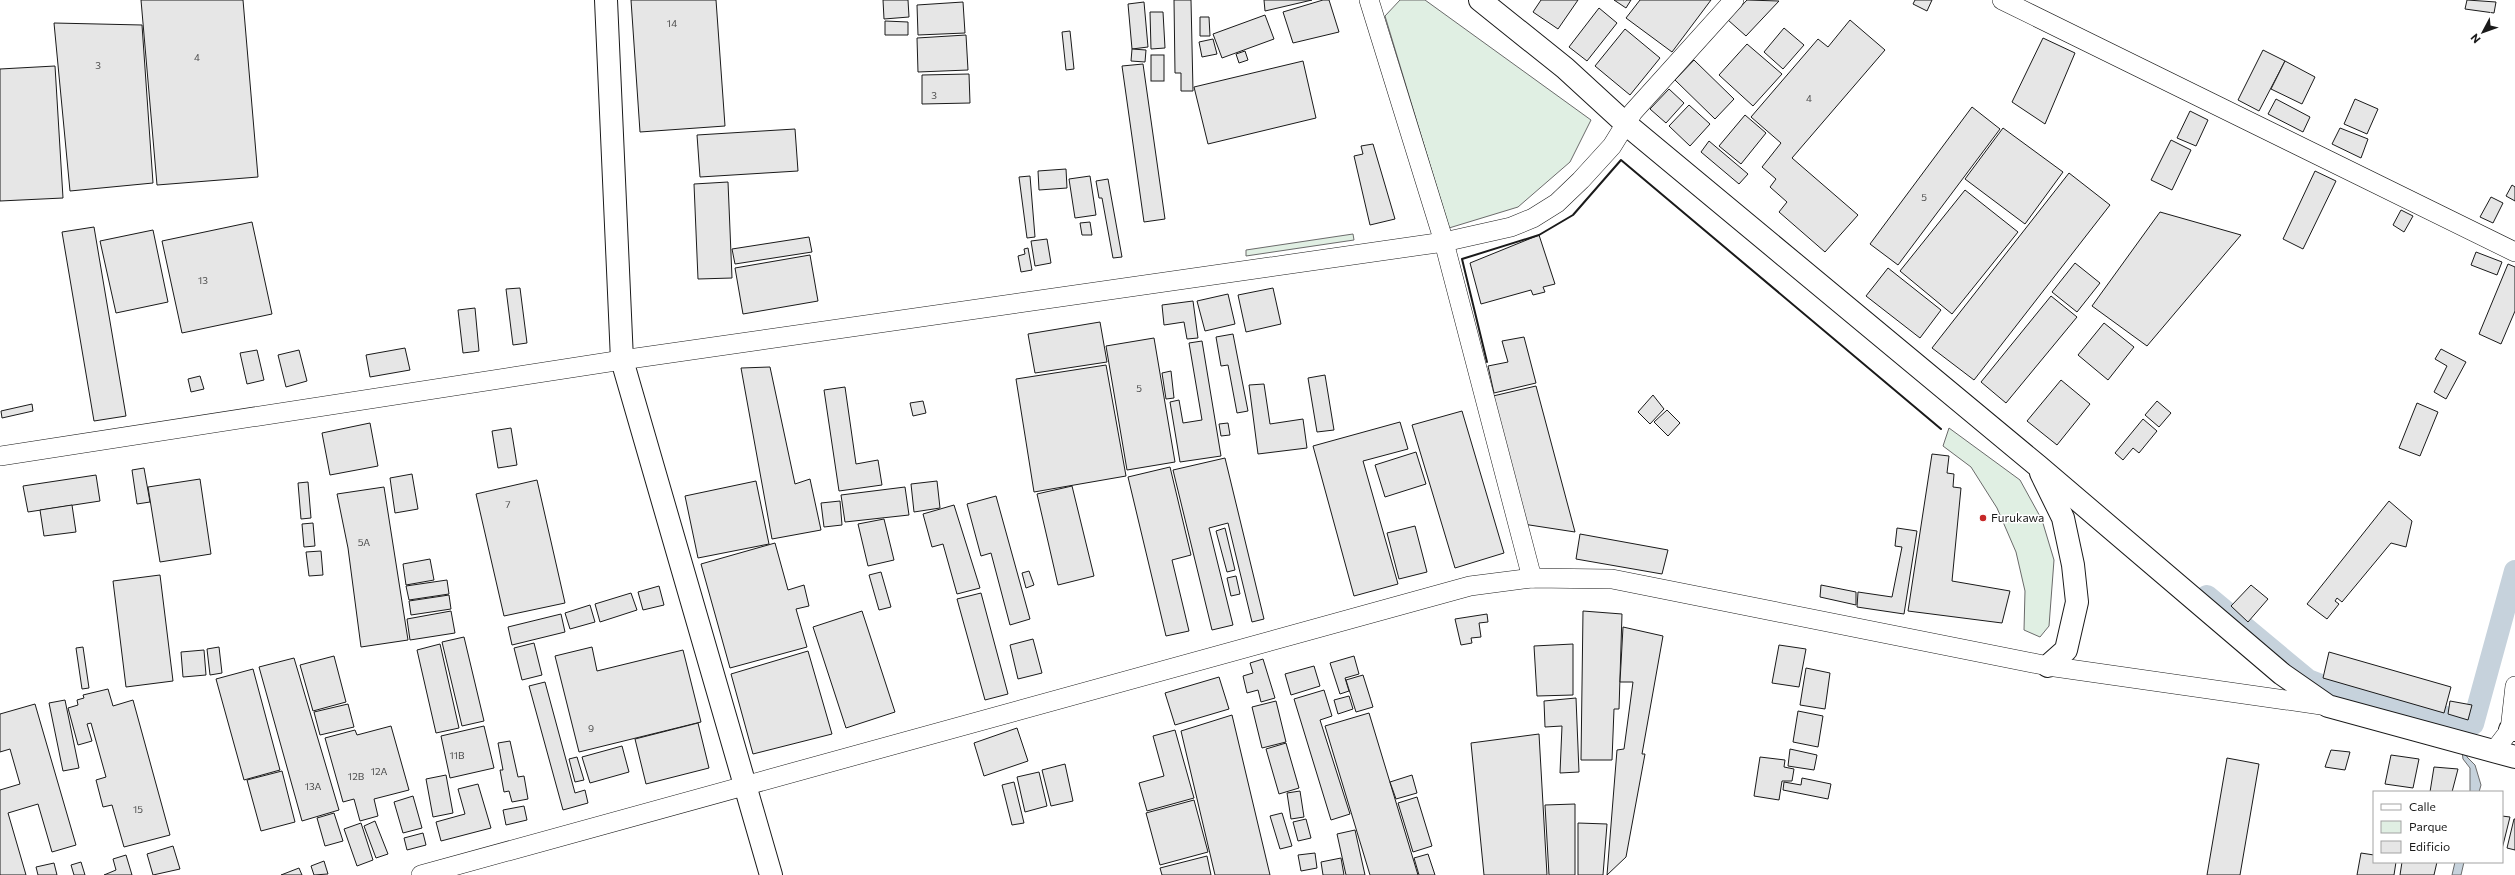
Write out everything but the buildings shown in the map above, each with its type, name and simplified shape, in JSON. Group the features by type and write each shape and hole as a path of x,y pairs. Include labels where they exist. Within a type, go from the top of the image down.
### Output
{"street":[{"path":"606,0 622,360 744,787 771,875"},
{"path":"1369,0 1444,242 1532,578"},
{"path":"1480,0 1565,68 1626,124 2038,466 2282,674 2328,706"},
{"path":"0,456 622,360 1444,242 1511,227 1533,218 1557,203 1607,152 1626,124 1632,112 1734,0"},
{"path":"2002,0 2515,252"},
{"path":"2038,466 2063,518 2073,565 2077,602 2066,650 2048,666"},
{"path":"421,875 1470,586 1532,578 1612,579 2048,666 2328,706 2515,757"},
{"path":"2494,751 2512,730 2515,686"}],"green space":[{"path":"1400,0 1425,0 1591,120 1570,162 1518,207 1449,228 1385,16"},
{"path":"1353,234 1354,240 1246,256 1246,250"},
{"path":"1949,428 2020,480 2042,520 2054,560 2049,626 2040,637 2024,630 2025,591 2016,552 1997,508 1971,467 1943,446"}],"shaded area":[{"path":"2459,729 2463,729 2467,757 2475,765 2481,785 2479,791 2470,791 2470,768 2463,759"},
{"path":"2455,863 2464,863 2461,875 2452,875"}],"waterway":[{"path":"2207,596 2308,680 2326,687 2473,724 2515,571"}],"wall":[{"path":"1487,362 1462,259 1539,235 1573,215 1621,160 1941,429"}],"place":[{"name":"Furukawa","path":"1983,518"}]}
